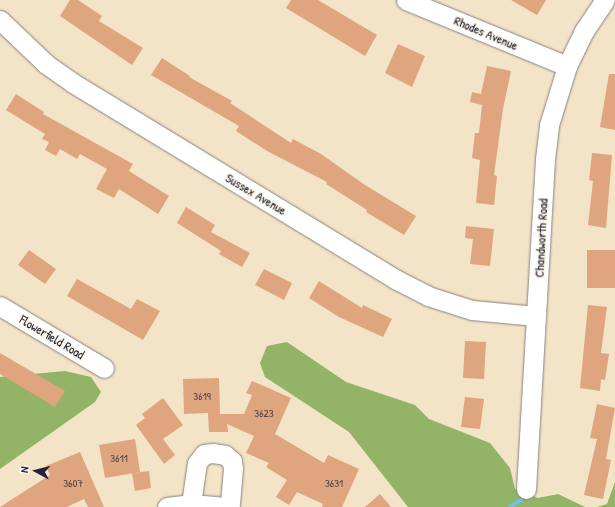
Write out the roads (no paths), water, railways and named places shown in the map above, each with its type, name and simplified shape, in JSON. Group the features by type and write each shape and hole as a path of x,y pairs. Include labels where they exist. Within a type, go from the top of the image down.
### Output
{"street":[{"name":"Rhodes Avenue","path":"406,0 567,66"},
{"name":"Chandworth Road","path":"526,489 549,125 567,66 584,31 605,0"},
{"name":"Sussex Avenue","path":"0,20 46,64 73,83 395,279 428,296 472,310 536,316"},
{"name":"Flowerfield Road","path":"0,306 104,368"},
{"path":"191,504 196,463 204,454 213,452 225,455 232,461 233,469 230,507"},
{"path":"167,507 191,504 226,507"}],"waterway":[{"path":"510,507 521,500"}]}
